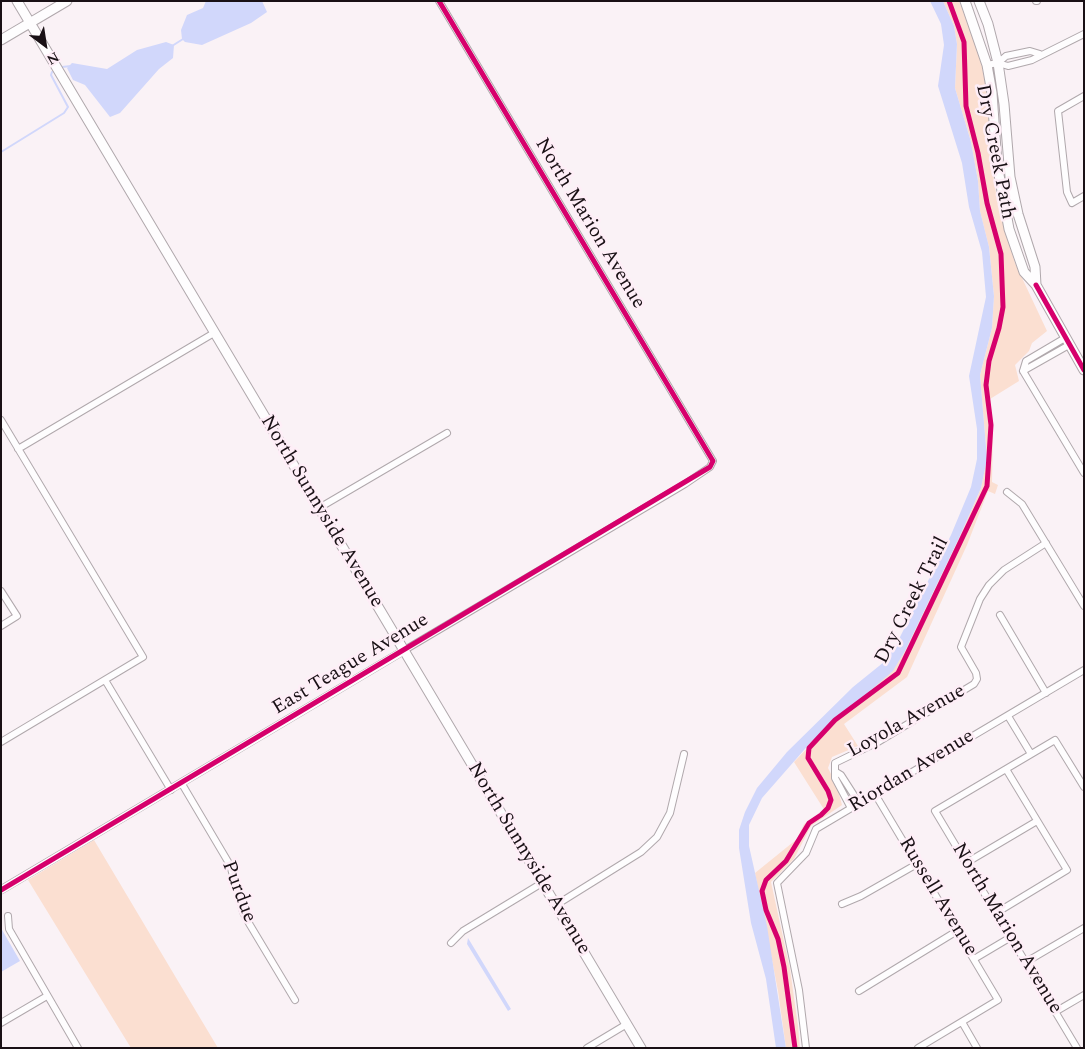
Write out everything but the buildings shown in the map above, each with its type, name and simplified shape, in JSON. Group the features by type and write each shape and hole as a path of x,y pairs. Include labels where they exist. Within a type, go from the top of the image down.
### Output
{"main road":[{"name":"North Sunnyside Avenue","path":"16,1 641,1048"},
{"path":"1,40 67,1"},
{"path":"965,1 987,65 992,93 997,164 1004,208 1024,272 1036,285 1084,370"},
{"path":"979,1 988,24 998,63 1004,104 1010,177 1018,214 1035,267 1036,285"}],"street":[{"name":"North Marion Avenue","path":"438,1 713,461"},
{"path":"987,65 998,63 1008,66 1032,60 1040,54 1084,34"},
{"path":"998,63 1006,56 1022,52 1030,51 1040,54"},
{"path":"1084,96 1058,111 1067,192 1072,203 1084,196"},
{"path":"18,449 214,333"},
{"path":"1067,341 1026,361 1023,371 1084,473"},
{"path":"1,420 143,658 1,742"},
{"path":"319,508 447,433"},
{"name":"East Teague Avenue","path":"1,890 685,484 710,467 713,461"},
{"path":"1007,492 1022,504 1084,606"},
{"name":"Loyola Avenue","path":"844,786 841,775 836,772 835,763 878,742 974,684 977,679 960,647 980,599 989,585 1012,563 1046,543"},
{"path":"1,591 16,616 1,626"},
{"path":"1000,615 1046,693"},
{"name":"Riordan Avenue","path":"806,1048 799,990 777,884 806,853 816,829 1084,670"},
{"path":"105,680 171,790"},
{"path":"1008,716 1031,754"},
{"path":"996,913 1067,870 1006,769 1055,740 1084,787"},
{"path":"556,905 641,852 657,838 670,813 684,754"},
{"name":"North Marion Avenue","path":"1006,769 935,811 1077,1048"},
{"name":"Purdue","path":"182,784 230,866 243,912 295,1000"},
{"path":"851,808 841,793 844,786 859,803"},
{"name":"Russell Avenue","path":"876,794 998,1000 962,1022"},
{"path":"966,863 1037,820"},
{"path":"842,904 861,896 917,864"},
{"path":"451,943 463,931 542,882"},
{"path":"8,916 9,929 78,1048"},
{"path":"1026,962 1084,928"},
{"path":"859,991 957,931"},
{"path":"974,959 1011,937"},
{"path":"1055,1012 1084,995"},
{"path":"1,1023 47,996"},
{"path":"918,1048 962,1022 977,1048"},
{"path":"587,1048 627,1024"}],"shaded area":[{"path":"943,1 959,1 980,56 989,105 989,148 998,206 1015,263 1047,331 1032,343 1029,351 1015,365 1019,381 990,399 993,426 992,482 998,485 995,494 988,491 967,545 907,677 844,724 858,746 832,757 828,768 837,786 842,805 811,826 794,859 771,882 790,969 800,1048 786,1048 778,991 755,873 797,839 804,824 825,811 794,762 838,716 893,670 905,651 959,538 981,488 987,459 980,375 992,328 994,296 989,247 980,211 978,181 971,142 955,88 957,44 954,26"},
{"path":"94,840 218,1048 131,1048 28,880"}],"water":[{"path":"206,1 262,1 267,12 251,23 202,45 185,42 182,39 181,30 187,15 203,8"},
{"path":"930,1 943,1 954,26 957,44 955,88 971,142 978,181 980,211 989,247 994,296 992,328 980,375 987,459 981,488 959,538 905,651 893,671 811,742 762,798 749,825 749,846 767,926 786,1048 776,1048 766,979 751,923 739,848 739,830 745,812 757,788 787,752 853,687 884,662 895,647 951,535 971,487 977,459 977,429 969,376 986,297 982,252 969,207 962,163 938,86 944,45 941,24"},
{"path":"166,42 174,45 173,58 159,69 120,113 110,117 85,85 73,80 67,68 72,63 107,69 137,50"},
{"path":"1,928 20,961 1,972"},
{"path":"468,938 511,1009 508,1011 467,944"}],"waterway":[{"path":"172,46 183,39"},
{"path":"62,67 71,66"},
{"path":"1,152 64,113 68,107 51,75 52,72"}],"cycle path":[{"path":"1,890 710,467 713,461 439,1"},
{"name":"Dry Creek Path","path":"795,1048 784,967 778,939 766,910 762,891 766,880 786,861 809,823 828,808 831,800 828,791 808,758 809,748 835,720 898,673 987,486 991,425 986,385 989,361 1003,307 1001,254 987,203 978,153 966,106 964,42 949,1"},
{"path":"1036,285 1084,370"}]}
